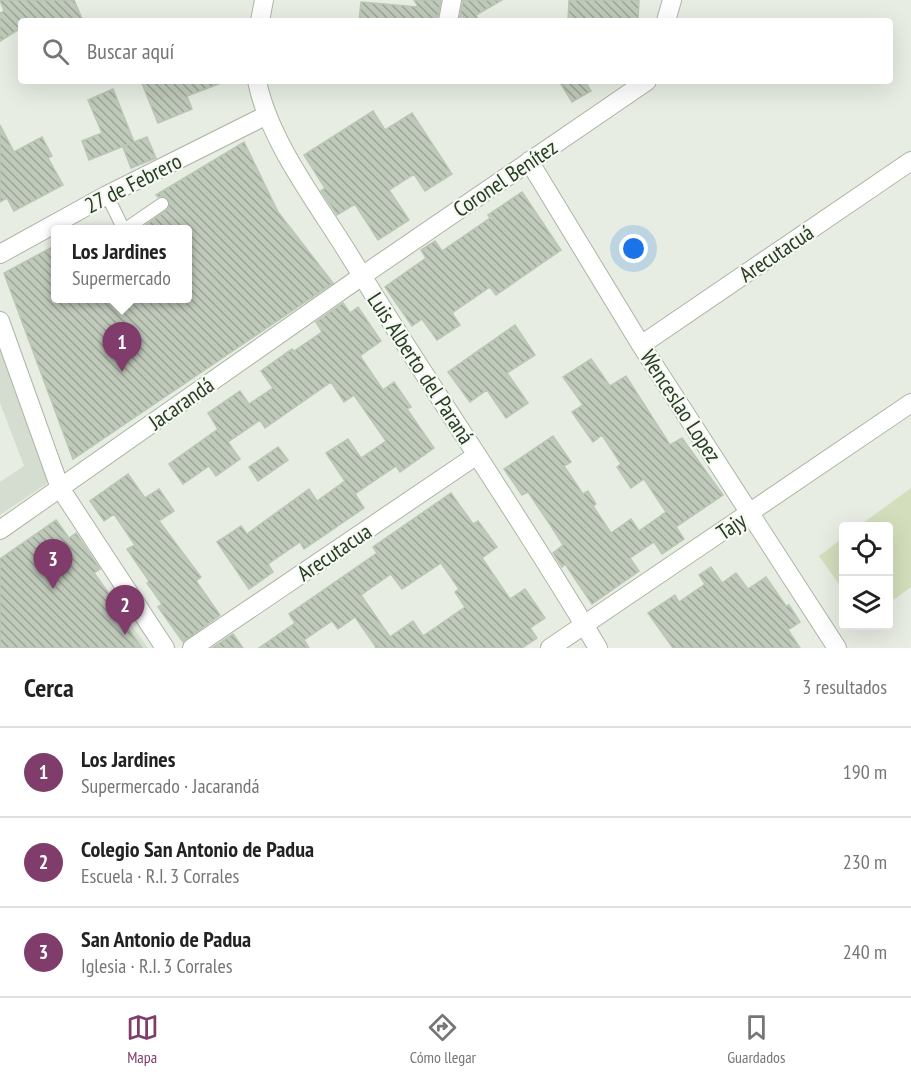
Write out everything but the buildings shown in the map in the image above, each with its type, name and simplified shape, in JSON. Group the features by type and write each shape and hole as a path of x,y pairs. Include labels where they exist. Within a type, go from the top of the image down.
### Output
{"street":[{"path":"261,18 264,0"},
{"path":"449,18 452,0"},
{"path":"667,18 672,0"},
{"name":"Luis Alberto del Paraná","path":"258,84 273,132 598,648"},
{"name":"Coronel Benítez","path":"362,276 643,84"},
{"name":"27 de Febrero","path":"53,225 107,195 267,115"},
{"name":"Wenceslao Lopez","path":"529,161 641,345 837,648"},
{"name":"Arecutacuá","path":"641,345 911,161"},
{"name":"27 de Febrero","path":"0,254 51,226"},
{"name":"Jacarandá","path":"0,530 362,276"},
{"path":"0,321 60,488 165,648"},
{"name":"Tajy","path":"550,648 911,403"},
{"name":"Arecutacua","path":"192,648 477,455"}],"lane":[{"path":"107,195 122,225"},
{"path":"131,225 162,204"}],"shaded area":[{"path":"0,347 50,474 46,484 0,515 0,482 24,466 0,403"},
{"path":"129,622 148,648 93,648"}],"green space":[{"path":"911,488 911,587 893,600 893,522 864,522"},
{"path":"839,541 839,584 819,556"}],"place":[{"name":"Los Jardines","path":"122,372"},
{"name":"San Antonio de Padua","path":"53,589"},
{"name":"Colegio San Antonio de Padua","path":"125,635"}]}
